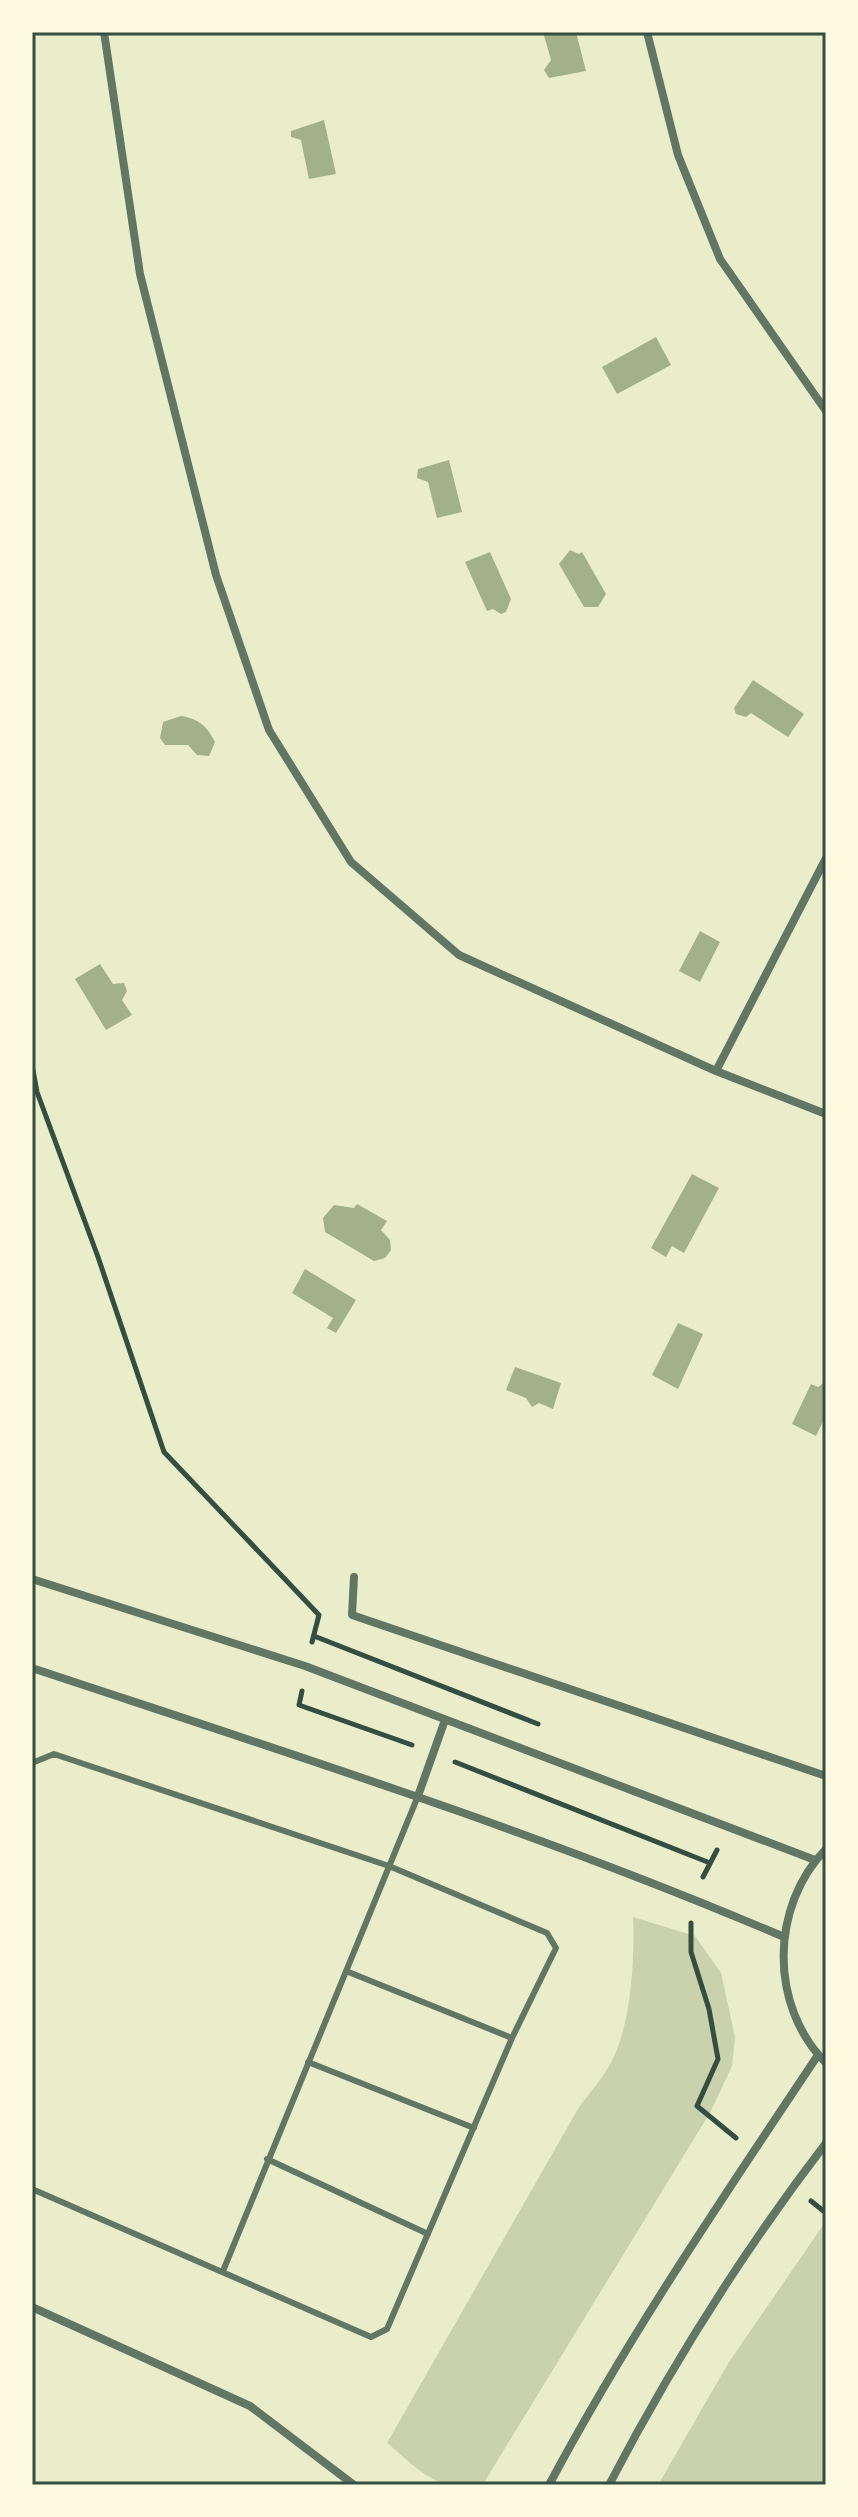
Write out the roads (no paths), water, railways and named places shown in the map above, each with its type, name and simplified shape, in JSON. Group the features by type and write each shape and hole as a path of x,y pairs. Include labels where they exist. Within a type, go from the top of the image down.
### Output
{"street":[{"path":"104,32 140,274 216,575 269,730 351,862 459,955 716,1071 826,1114"},
{"path":"647,32 678,155 720,259 804,385 826,411"},
{"path":"716,1071 826,858"},
{"path":"354,1577 352,1615 826,1776"},
{"path":"32,1579 305,1666 815,1860"},
{"path":"32,1668 418,1796 691,1897 784,1937"},
{"path":"418,1796 445,1720"},
{"path":"826,1849 815,1860 794,1897 784,1937 784,1979 796,2020 826,2063"},
{"path":"549,2485 606,2379 818,2055"},
{"path":"609,2485 651,2405 793,2186 826,2143"},
{"path":"32,2307 250,2406 354,2485"}],"lane":[{"path":"32,1763 54,1754 389,1866 547,1933 556,1948 512,2038 387,2329 371,2337 32,2189"},
{"path":"223,2271 418,1796"},
{"path":"346,1971 512,2038"},
{"path":"308,2062 474,2128"},
{"path":"267,2159 428,2234"}]}
